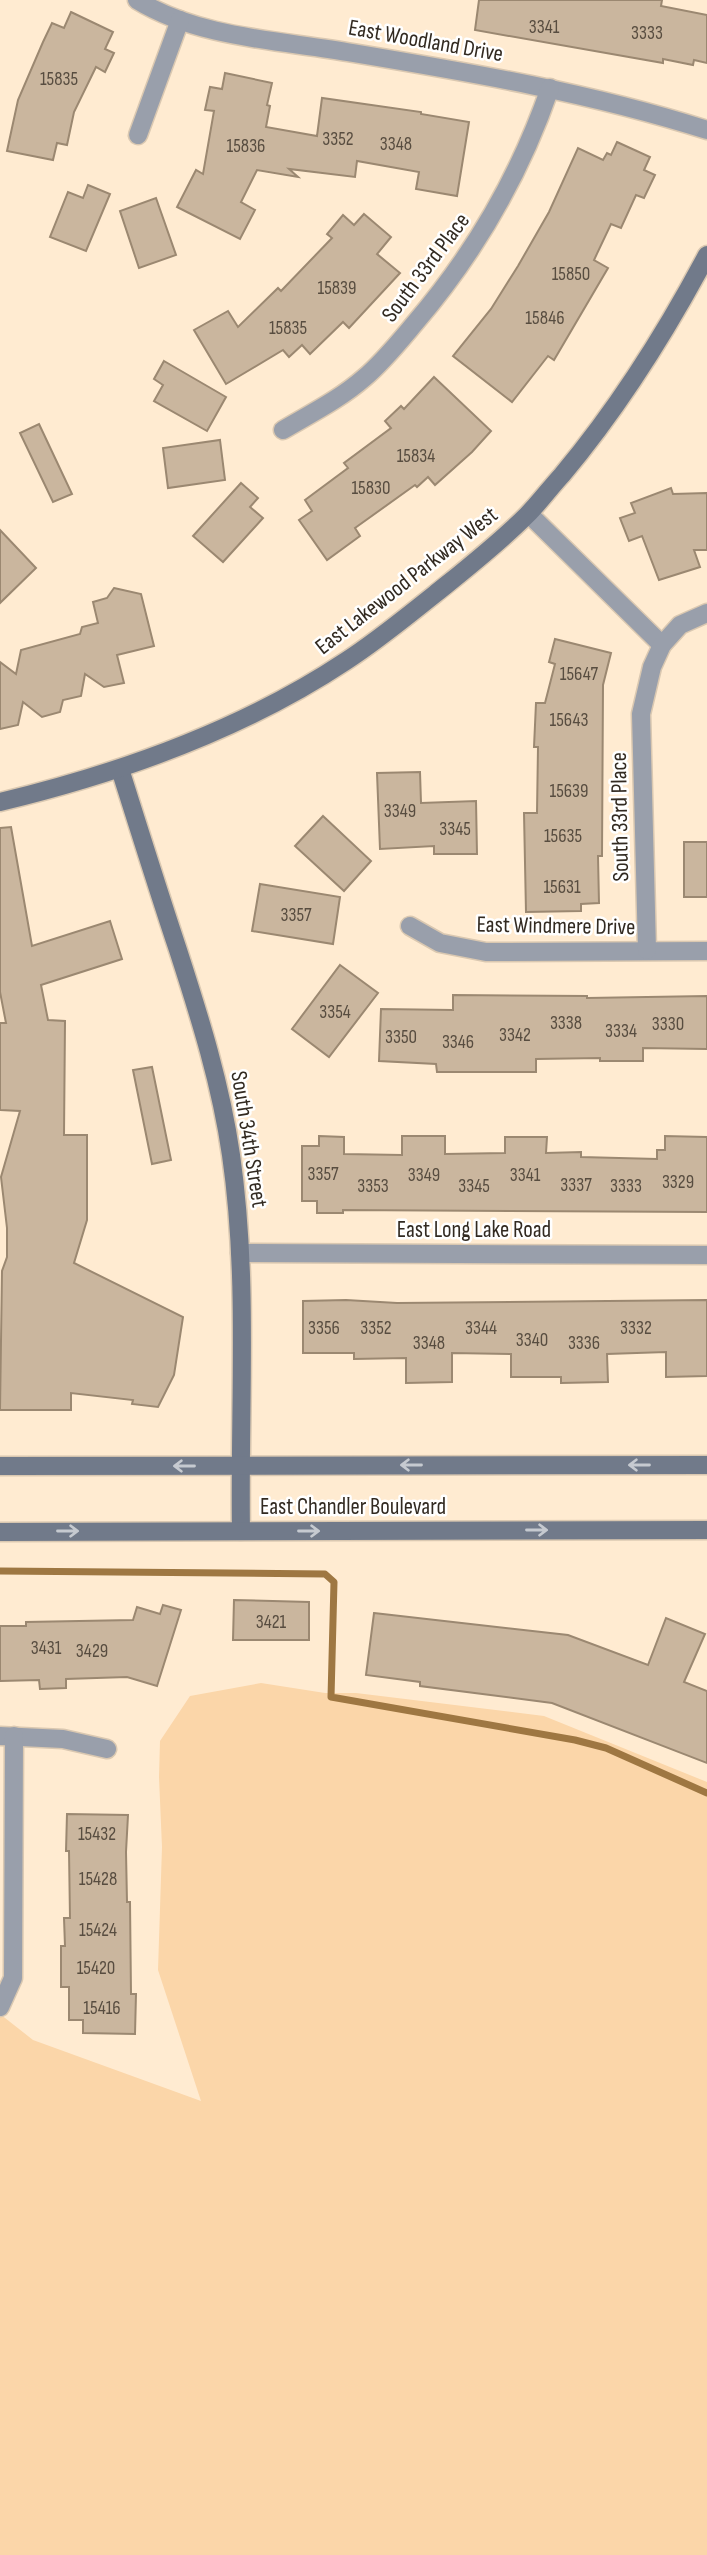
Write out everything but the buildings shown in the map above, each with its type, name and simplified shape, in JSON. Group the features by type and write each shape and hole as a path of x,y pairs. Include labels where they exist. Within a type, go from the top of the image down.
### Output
{"street":[{"name":"East Woodland Drive","path":"137,0 209,30 550,88 642,109 707,130"},
{"path":"138,135 180,20"},
{"name":"South 33rd Place","path":"283,430 365,378 444,289 498,207 521,164 550,88"},
{"name":"East Lakewood Parkway West","path":"0,802 120,769 293,694 347,661 447,585 529,514 580,454 632,384 678,310 707,255"},
{"path":"529,514 662,645 680,625 707,613"},
{"name":"South 33rd Place","path":"647,950 641,714 652,667 662,645"},
{"name":"South 34th Street","path":"120,769 218,1080 233,1166 242,1314 241,1531"},
{"name":"East Windmere Drive","path":"410,926 440,943 486,952 707,951"},
{"name":"East Long Lake Road","path":"240,1252 707,1255"},
{"name":"East Chandler Boulevard","path":"0,1466 707,1465"},
{"name":"East Chandler Boulevard","path":"0,1532 707,1530"},
{"path":"0,2007 13,1979 7,1736 63,1739 107,1749"}],"shaded area":[{"path":"261,1683 325,1693 356,1693 544,1716 707,1782 707,2555 0,2555 0,2014 33,2040 201,2101 158,1970 162,1847 160,1741 190,1696"}],"waterway":[{"path":"0,1571 325,1574 334,1582 331,1697 575,1740 606,1748 707,1793"}]}
